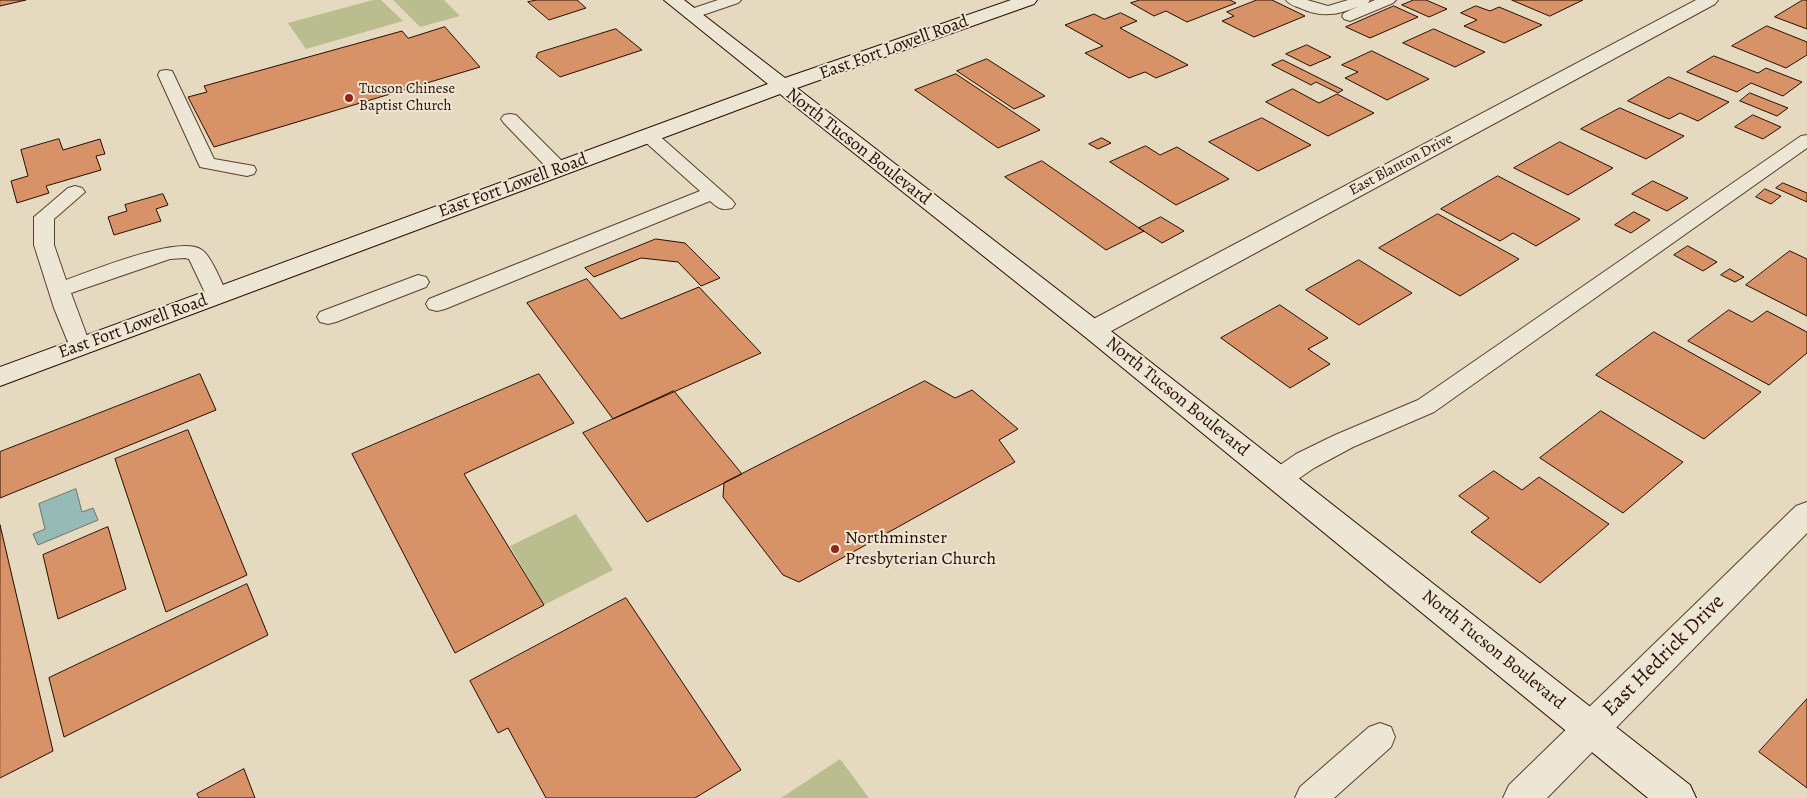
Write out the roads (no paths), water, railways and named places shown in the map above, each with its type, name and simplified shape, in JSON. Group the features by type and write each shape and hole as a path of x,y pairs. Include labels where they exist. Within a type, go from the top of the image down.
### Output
{"main road":[{"name":"North Tucson Boulevard","path":"673,0 1093,330 1677,798"},
{"name":"East Fort Lowell Road","path":"0,376 782,87 1028,0"},
{"name":"East Blanton Drive","path":"1093,330 1709,0"},
{"name":"East Hedrick Drive","path":"1522,798 1807,514"}],"lane":[{"path":"691,14 733,0"},
{"path":"1294,0 1314,9 1331,12 1362,0"},
{"path":"1346,18 1388,0"},
{"path":"166,75 207,163 246,170"},
{"path":"510,118 559,169"},
{"path":"437,304 719,198 649,136"},
{"path":"1279,479 1305,461 1344,441 1426,406 1807,140"},
{"path":"74,192 44,217 44,245 80,347"},
{"path":"59,290 167,253 189,251 196,255 200,261 217,296"},
{"path":"328,317 418,282"},
{"path":"1311,798 1380,737"}],"water":[{"path":"76,489 82,512 93,508 98,520 38,545 33,534 45,529 39,504"}],"place":[{"name":"Tucson Chinese Baptist Church","path":"349,98"},
{"name":"Northminster Presbyterian Church","path":"835,549"}]}
